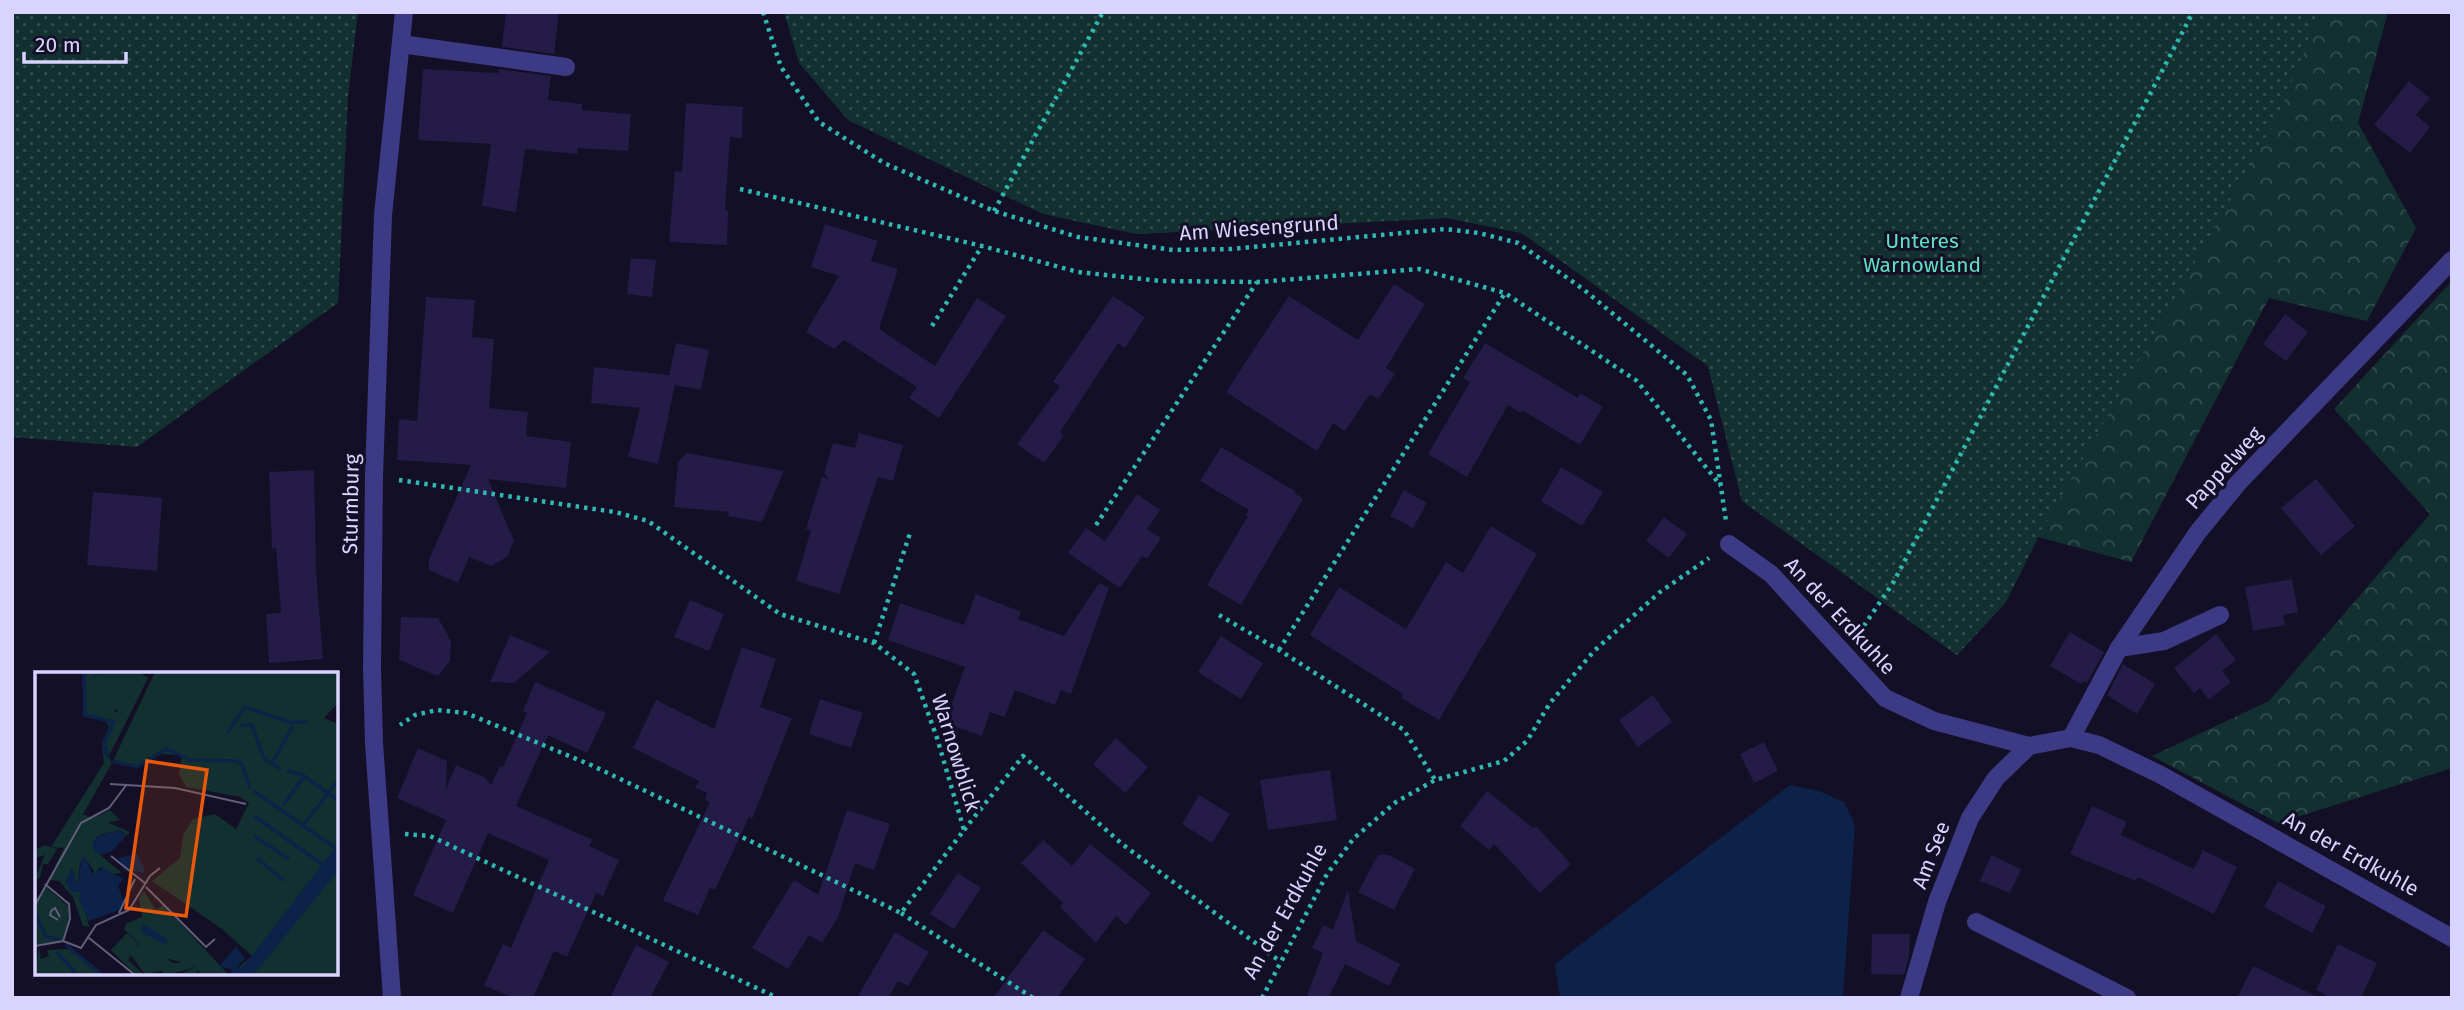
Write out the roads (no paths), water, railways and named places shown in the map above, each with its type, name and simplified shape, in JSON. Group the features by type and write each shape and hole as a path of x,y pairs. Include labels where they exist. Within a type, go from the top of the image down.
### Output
{"street":[{"name":"Sturmburg","path":"392,998 374,743 374,476 383,215 404,12"},
{"path":"401,44 566,67"},
{"name":"Pappelweg","path":"2071,738 2119,648 2197,532 2239,482 2452,260"},
{"name":"An der Erdkuhle","path":"1729,544 1771,574 1885,698 1934,721 2029,746 2071,738 2099,744 2161,775 2452,938"},
{"path":"2119,648 2164,641 2220,615"},
{"name":"Am See","path":"1909,998 1937,902 1970,818 1996,778 2029,746"},
{"path":"1976,922 2127,998"}],"water":[{"path":"1790,785 1819,791 1844,802 1855,825 1843,998 1560,998 1555,964"}],"park label":[{"name":"Unteres Warnowland","path":"1922,253"}]}
